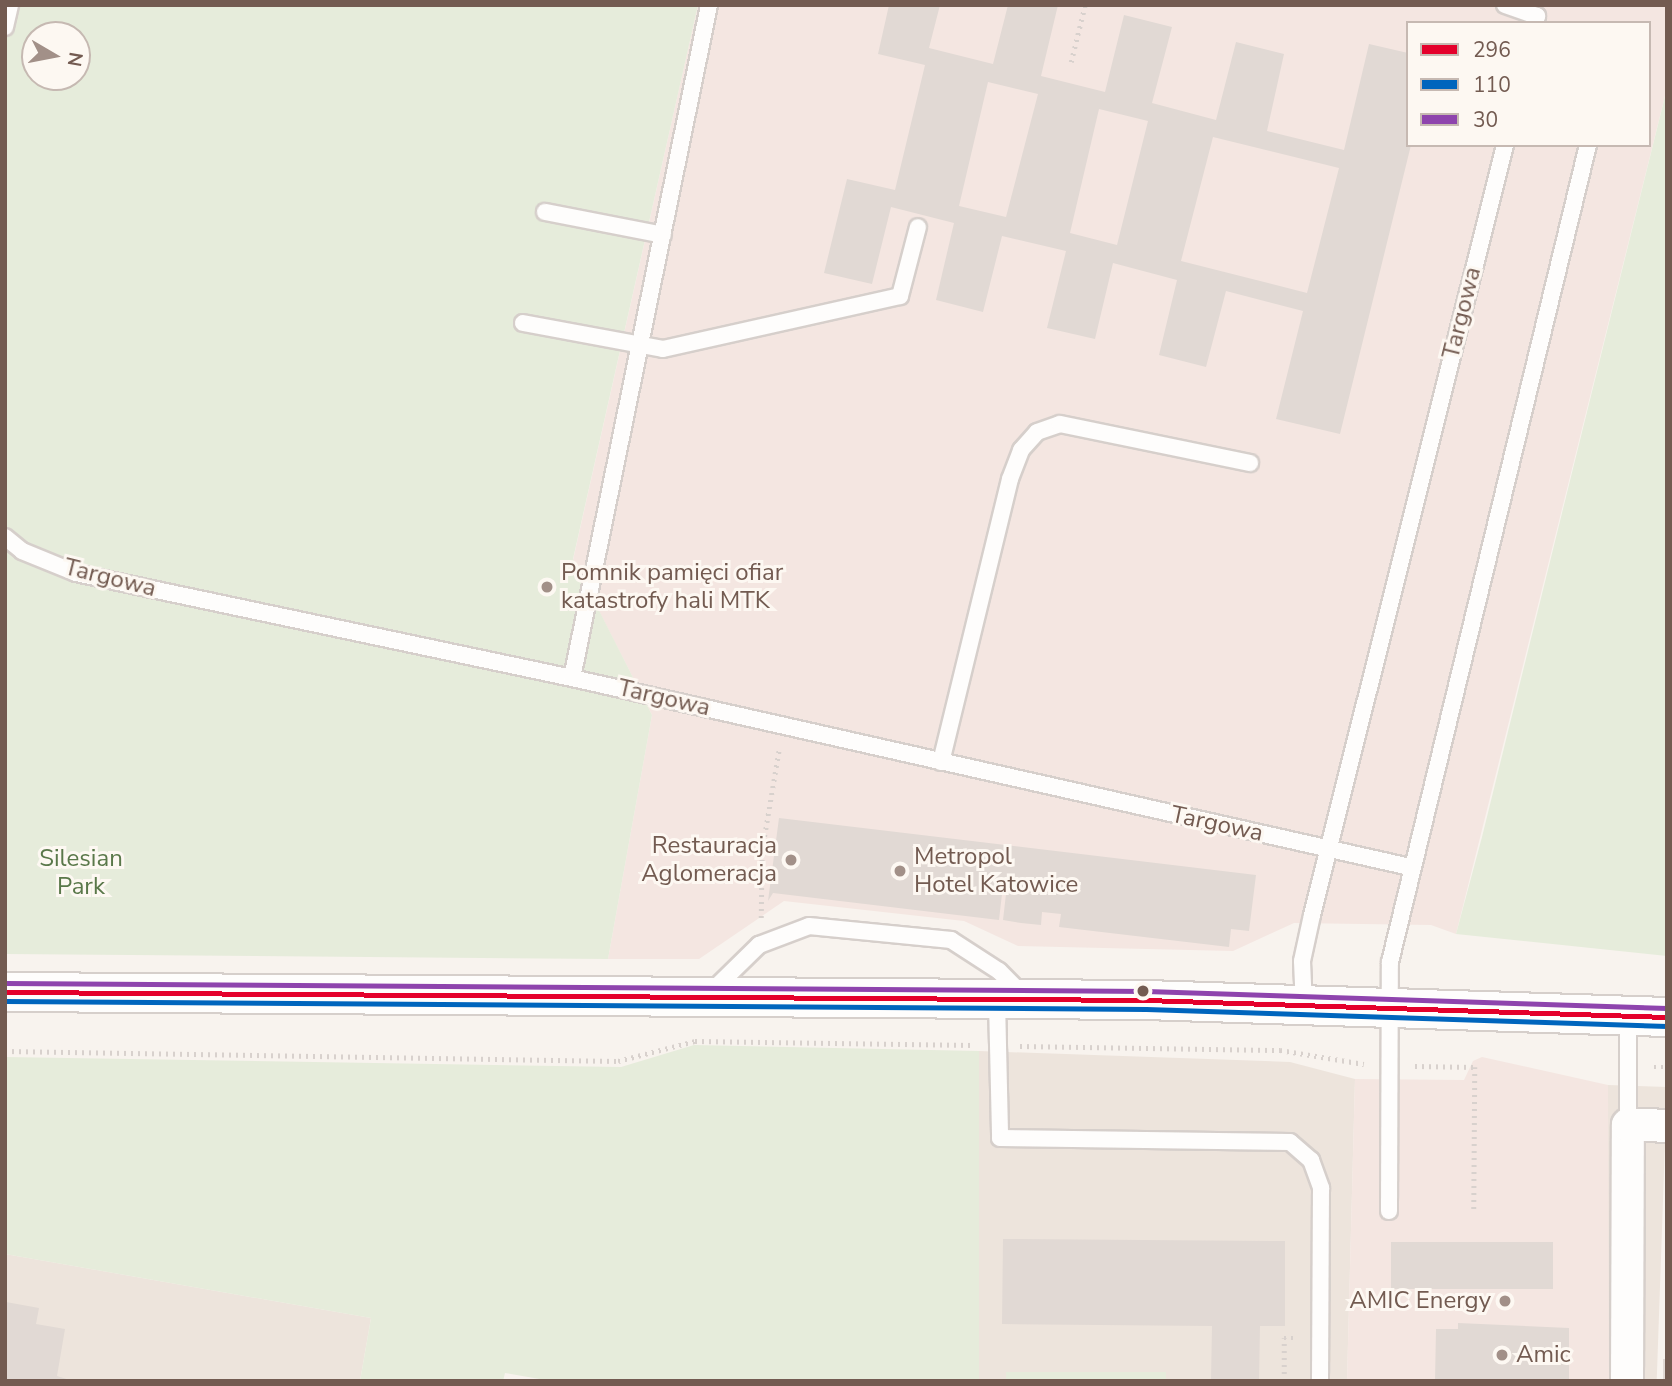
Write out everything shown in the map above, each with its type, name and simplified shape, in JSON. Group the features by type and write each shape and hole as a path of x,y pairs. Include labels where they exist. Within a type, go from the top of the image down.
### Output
{"street":[{"path":"5,992 1012,1000 1628,1013 1667,1017"},
{"path":"1627,1381 1628,1125 1667,1126"}],"lane":[{"path":"5,27 10,5"},
{"path":"572,678 709,5"},
{"path":"1505,5 1538,17"},
{"name":"Targowa","path":"1304,1007 1302,961 1328,848 1504,147"},
{"path":"1388,1211 1390,962 1410,867 1588,147"},
{"path":"545,212 663,234"},
{"path":"523,323 663,349 900,296 918,228"},
{"path":"941,762 1010,478 1021,450 1037,432 1060,424 1251,463"},
{"name":"Targowa","path":"5,537 22,551 76,573 572,678 1328,848"},
{"path":"1328,848 1410,867"},
{"path":"704,999 759,945 809,926 951,940 999,971 1012,1000 998,1045 1000,1138 1290,1142 1298,1146 1311,1160 1321,1188 1320,1381"},
{"path":"1628,1013 1628,1125"}],"path":[{"path":"1072,62 1085,5"},
{"path":"761,926 762,850 783,726"},
{"path":"5,1051 618,1061 695,1041 1280,1050 1391,1065 1475,1067 1474,1212"}],"shaded area":[{"path":"698,5 1667,5 1667,88 1456,934 1431,925 1294,923 1233,951 1018,946 964,921 784,901 699,959 608,959 652,715 573,560"},
{"path":"979,1051 1290,1062 1355,1079 1347,1381 979,1381"},
{"path":"1482,1057 1608,1085 1609,1381 1347,1381 1355,1079 1464,1080 1473,1061"},
{"path":"1608,1085 1667,1087 1657,1381 1598,1381"},
{"path":"5,1254 371,1318 360,1381 5,1381"}],"green space":[{"name":"Silesian Park","path":"5,5 698,5 573,559 652,715 608,959 5,954"},
{"path":"1667,88 1667,956 1456,934 1482,837"},
{"path":"694,1045 979,1051 979,1381 551,1381 505,1373 503,1381 360,1381 371,1318 5,1254 5,1057 621,1067"},
{"path":"1006,1372 1166,1372 1166,1381 1006,1381"}],"building":[{"path":"889,5 940,5 929,48 993,64 1008,5 1058,5 1041,76 1105,92 1124,15 1172,27 1152,103 1216,120 1236,42 1284,54 1267,131 1344,150 1369,44 1406,53 1406,147 1411,147 1340,434 1276,419 1303,311 1226,291 1206,367 1159,355 1177,280 1113,263 1095,339 1047,328 1066,251 1002,236 983,312 936,300 954,223 891,207 872,284 824,273 847,179 895,190 925,65 878,54","holes":["988,82 1038,94 1006,217 959,206","1099,109 1148,121 1117,245 1070,233","1213,137 1339,168 1307,293 1181,261"]},
{"path":"779,818 1256,875 1249,931 1231,929 1229,947 1059,927 1061,914 1042,912 1041,925 1021,923 1003,920 1006,894 1002,894 999,920 773,893 768,901"},
{"path":"1003,1239 1285,1241 1285,1326 1260,1326 1259,1381 1211,1381 1212,1326 1002,1324"},
{"path":"1391,1242 1553,1242 1553,1289 1391,1289"},
{"path":"6,1302 39,1308 36,1324 65,1329 57,1376 73,1381 5,1381"},
{"name":"Amic","path":"1458,1323 1569,1328 1569,1381 1435,1381 1436,1329 1458,1329"},
{"path":"1663,1359 1667,1359 1667,1381 1663,1381"}],"transit line":[{"name":"30","path":"5,983 1146,991 1667,1008"},
{"name":"296","path":"5,992 1146,1000 1667,1017"},
{"name":"110","path":"5,1001 1146,1009 1667,1026"}],"place":[{"name":"Pomnik pamięci ofiar katastrofy hali MTK","path":"547,587"},
{"name":"Restauracja Aglomeracja","path":"791,860"},
{"name":"Metropol Hotel Katowice","path":"900,871"},
{"name":"AMIC Energy","path":"1505,1301"},
{"name":"Amic","path":"1502,1355"}]}
